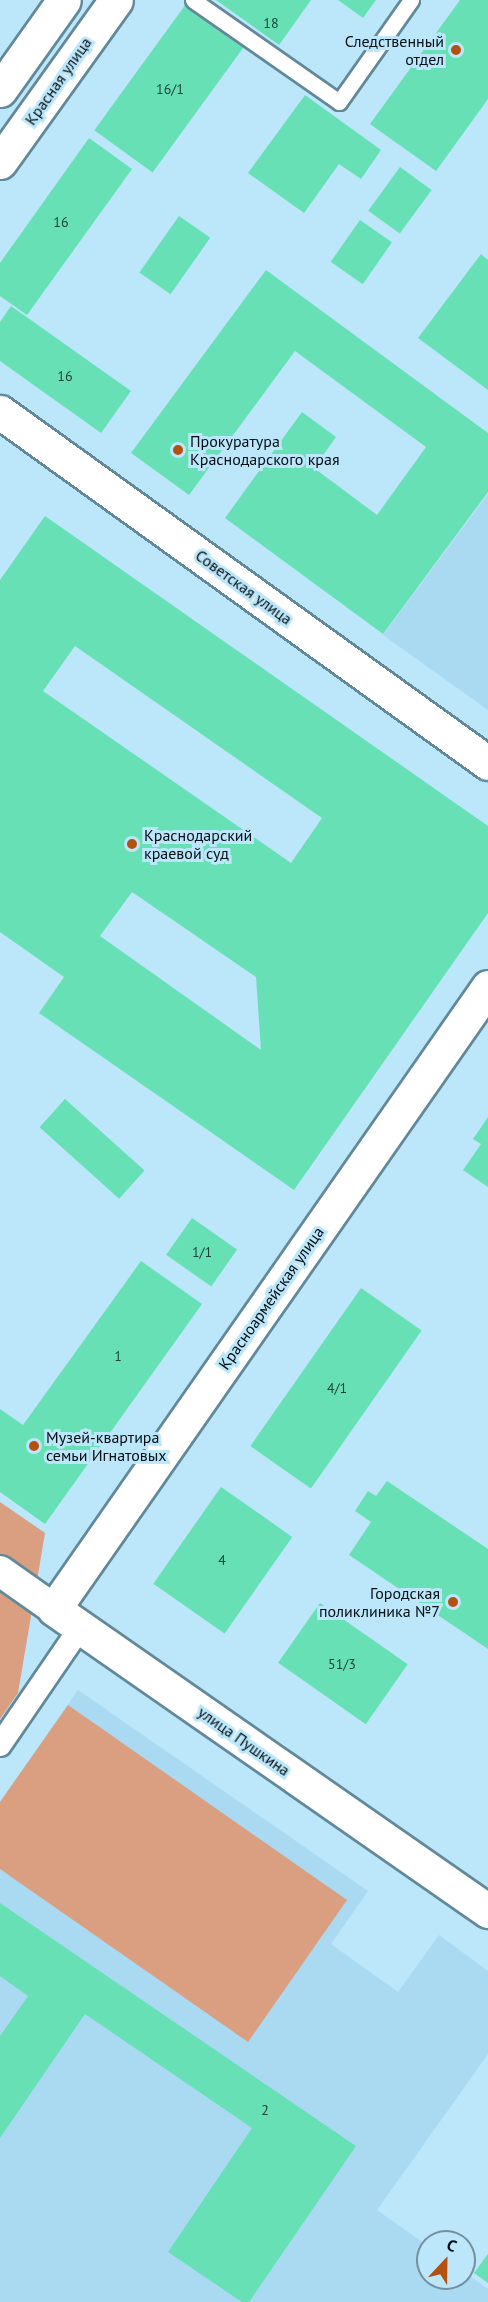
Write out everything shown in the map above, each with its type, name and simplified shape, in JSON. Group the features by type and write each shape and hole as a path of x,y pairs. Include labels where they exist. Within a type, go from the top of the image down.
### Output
{"street":[{"path":"0,90 64,0"},
{"name":"Красная улица","path":"0,162 116,0"},
{"name":"Советская улица","path":"0,412 488,763"},
{"name":"Красноармейская улица","path":"54,1609 488,987"},
{"name":"улица Пушкина","path":"0,1572 488,1911"},
{"path":"0,1745 80,1628"}],"lane":[{"path":"193,0 339,102 411,0"}],"shaded area":[{"path":"488,494 488,710 383,635"},
{"path":"0,1502 45,1533 18,1693 0,1719"},
{"path":"78,1690 368,1891 331,1944 398,1992 439,1935 488,1971 488,2054 377,2210 416,2238 416,2290 476,2290 476,2280 488,2289 488,2302 0,2302 0,1802"},
{"path":"68,1705 347,1900 248,2042 0,1869 0,1802"}],"building":[{"path":"216,0 311,0 279,45"},
{"path":"338,0 376,0 363,18"},
{"name":"Следственный отдел","path":"460,0 488,0 488,99 436,171 370,124"},
{"path":"186,4 244,46 153,173 94,130"},
{"path":"305,95 381,150 361,179 339,164 304,213 248,173"},
{"path":"89,138 132,169 27,315 0,296 0,263"},
{"path":"400,167 432,190 400,234 368,211"},
{"path":"179,216 210,238 171,294 139,273"},
{"path":"360,220 392,242 363,284 331,262"},
{"path":"481,254 488,260 488,390 418,338"},
{"name":"Прокуратура Краснодарского края","path":"266,270 488,433 488,492 383,634 225,518 302,412 336,437 314,468 377,515 426,447 295,351 189,495 131,453"},
{"path":"11,306 131,391 101,433 0,361 0,322"},
{"name":"Краснодарский краевой суд","path":"45,516 488,826 488,913 294,1190 39,1013 64,977 0,932 0,580","holes":["75,646 322,818 291,863 43,691","132,892 256,977 261,1050 100,936"]},
{"path":"65,1099 145,1171 119,1199 40,1127"},
{"path":"488,1117 488,1187 463,1170 481,1144 473,1139"},
{"path":"192,1218 237,1250 211,1286 166,1255"},
{"path":"141,1261 202,1304 45,1524 0,1492 0,1409 23,1425"},
{"path":"361,1288 422,1330 311,1489 250,1446"},
{"name":"Городская поликлиника №7","path":"387,1481 488,1549 488,1649 349,1555 371,1522 355,1511 368,1491 376,1496"},
{"path":"221,1487 292,1537 225,1634 153,1584"},
{"path":"320,1603 408,1664 366,1724 278,1663"},
{"path":"0,1903 356,2146 249,2302 242,2302 168,2252 252,2128 85,2014 0,2138 0,2036 28,1996 0,1976"},
{"path":"488,2254 488,2283 476,2274 476,2270"}],"place":[{"name":"Следственный отдел","path":"456,50"},
{"name":"Прокуратура Краснодарского края","path":"178,450"},
{"name":"Краснодарский краевой суд","path":"132,844"},
{"name":"Музей-квартира семьи Игнатовых","path":"34,1446"},
{"name":"Городская поликлиника №7","path":"453,1602"}]}
